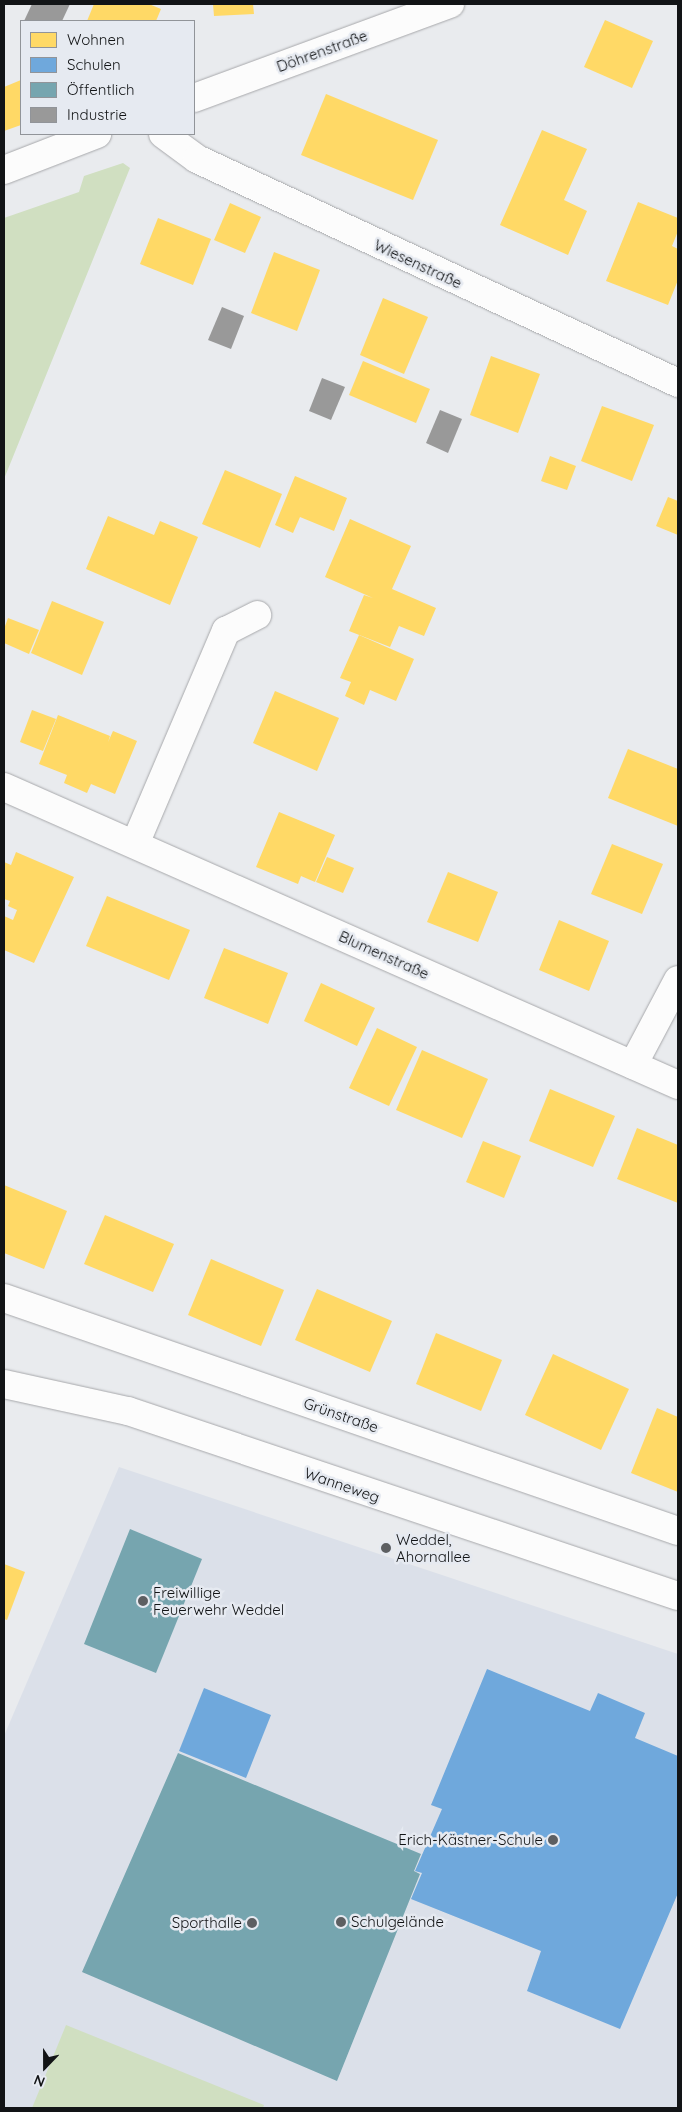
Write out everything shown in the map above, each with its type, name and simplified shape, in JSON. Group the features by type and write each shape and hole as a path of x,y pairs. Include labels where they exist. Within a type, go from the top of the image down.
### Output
{"street":[{"name":"Döhrenstraße","path":"195,98 450,4"},
{"path":"4,170 94,135"},
{"name":"Wiesenstraße","path":"164,135 206,164 678,383"},
{"path":"135,844 226,631 257,615"},
{"name":"Blumenstraße","path":"4,788 135,844 678,1085"},
{"path":"633,1065 678,980"},
{"name":"Grünstraße","path":"4,1298 678,1532"},
{"name":"Wanneweg","path":"4,1384 128,1411 678,1596"}],"shaded area":[{"name":"Schulgelände","path":"119,1467 678,1654 678,2108 4,2108 4,1736"}],"green space":[{"path":"123,163 130,168 4,479 4,218 79,192 84,176"},
{"path":"66,2025 264,2105 263,2108 32,2108"}],"building: Wohnen":[{"path":"94,4 149,4 161,9 156,20 87,20"},
{"path":"213,4 253,4 254,14 214,16"},
{"path":"605,20 653,41 632,88 584,67"},
{"path":"20,80 20,125 4,131 4,87"},
{"path":"326,94 438,140 413,200 301,155"},
{"path":"542,130 587,149 564,200 587,211 568,255 500,225"},
{"path":"638,202 678,218 678,231 672,246 678,249 678,280 668,305 606,281"},
{"path":"230,203 261,217 245,253 214,240"},
{"path":"158,218 211,239 193,285 140,264"},
{"path":"274,252 320,270 297,331 251,313"},
{"path":"383,298 428,317 404,374 360,355"},
{"path":"491,356 540,374 518,433 470,415"},
{"path":"363,361 430,389 416,423 349,395"},
{"path":"602,406 654,425 632,481 581,461"},
{"path":"550,456 576,466 567,490 541,481"},
{"path":"225,470 282,494 260,548 202,524"},
{"path":"295,476 347,498 334,531 300,517 293,533 275,525"},
{"path":"668,497 678,501 678,535 656,526"},
{"path":"108,516 154,535 160,521 198,537 170,605 86,569"},
{"path":"350,519 411,546 392,589 436,608 424,636 399,626 390,647 349,631 364,595 373,598 325,577"},
{"path":"52,601 104,622 82,675 31,653"},
{"path":"8,618 39,630 29,654 4,643 4,629"},
{"path":"359,635 414,659 396,701 370,690 364,705 345,696 351,682 340,678"},
{"path":"275,691 339,718 317,771 253,743"},
{"path":"32,710 56,719 43,751 20,742"},
{"path":"58,715 110,736 108,742 113,731 137,741 115,794 91,784 87,793 64,783 67,775 39,764"},
{"path":"628,749 678,769 678,826 608,798"},
{"path":"279,812 335,835 315,882 301,876 298,884 256,867"},
{"path":"612,844 663,864 642,914 591,894"},
{"path":"16,852 74,877 34,963 4,950 4,916 13,920 17,910 8,906 10,901 4,899 4,862 11,865"},
{"path":"327,857 354,868 343,893 316,882"},
{"path":"448,872 498,892 478,942 427,922"},
{"path":"107,896 190,930 169,980 86,946"},
{"path":"559,920 609,941 589,991 539,970"},
{"path":"224,948 288,973 268,1024 204,998"},
{"path":"321,983 375,1008 357,1046 304,1021"},
{"path":"377,1028 417,1047 389,1106 349,1088"},
{"path":"422,1050 488,1079 462,1138 396,1110"},
{"path":"550,1089 615,1116 593,1167 529,1141"},
{"path":"637,1128 678,1145 678,1203 617,1179"},
{"path":"483,1141 521,1156 504,1198 466,1182"},
{"path":"4,1185 67,1211 44,1269 4,1253"},
{"path":"105,1215 174,1244 153,1292 84,1264"},
{"path":"211,1259 284,1290 261,1346 188,1315"},
{"path":"317,1289 392,1321 370,1372 295,1340"},
{"path":"436,1333 502,1360 481,1411 416,1384"},
{"path":"553,1354 629,1389 601,1450 525,1415"},
{"path":"657,1408 678,1417 678,1492 631,1473"},
{"path":"4,1564 25,1572 7,1620 4,1619"}],"building: Schulen":[{"name":"Erich-Kästner-Schule","path":"487,1669 590,1711 598,1693 645,1713 635,1738 678,1756 678,1893 620,2029 527,1991 541,1951 411,1899 422,1873 415,1871 442,1809 431,1805"},
{"path":"204,1688 271,1715 246,1778 179,1751"}],"building: Öffentlich":[{"name":"Freiwillige Feuerwehr Weddel","path":"130,1529 202,1559 156,1673 84,1644"},
{"name":"Sporthalle","path":"178,1753 421,1854 414,1871 420,1874 337,2081 82,1972"}],"building: Industrie":[{"path":"32,4 70,4 62,20 24,20"},
{"path":"222,307 244,316 231,349 208,340"},
{"path":"322,378 345,387 331,420 309,411"},
{"path":"440,410 462,419 448,453 426,443"}],"place":[{"name":"Weddel, Ahornallee","path":"386,1548"},
{"name":"Freiwillige Feuerwehr Weddel","path":"143,1601"},
{"name":"Erich-Kästner-Schule","path":"553,1840"},
{"name":"Schulgelände","path":"341,1922"},
{"name":"Sporthalle","path":"252,1923"}]}
